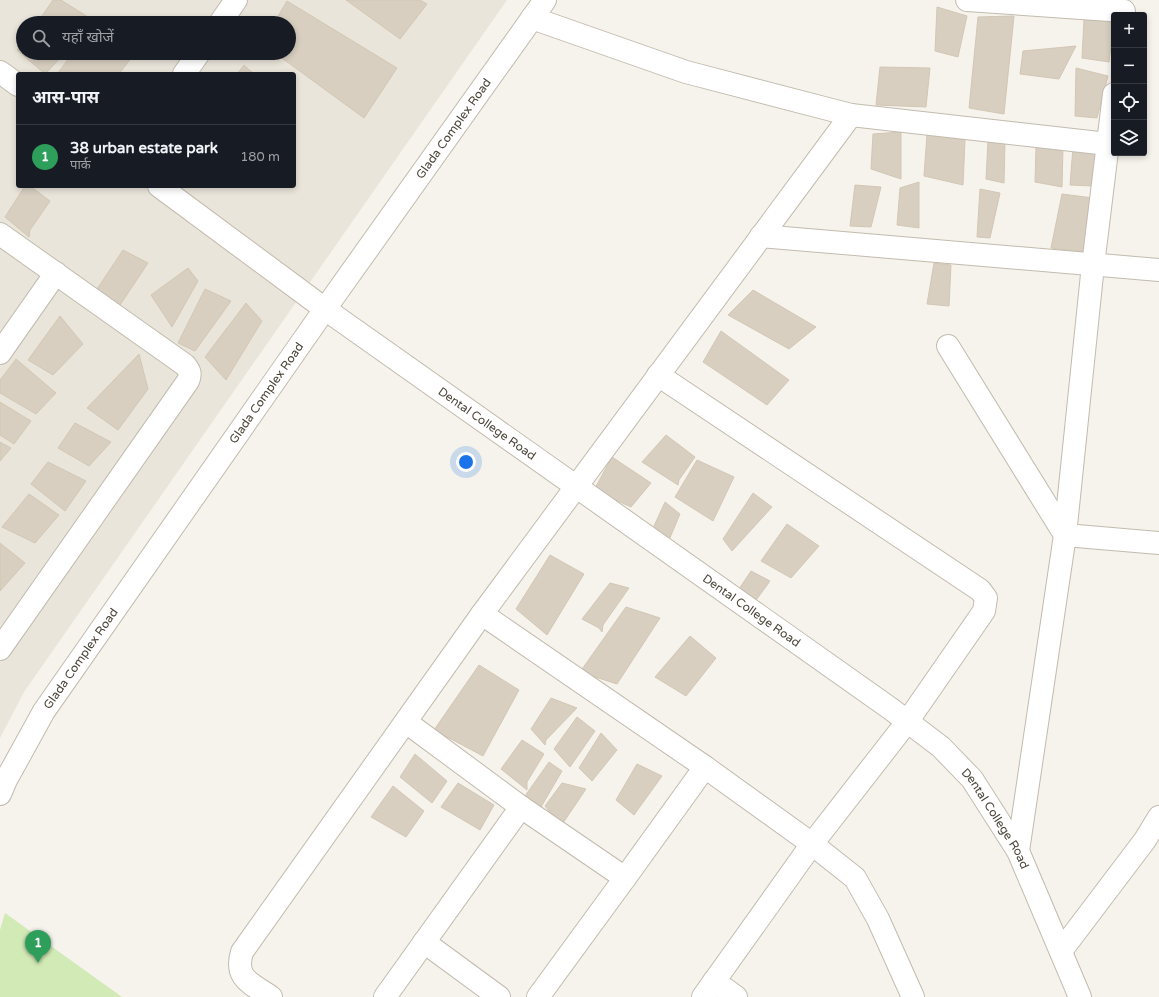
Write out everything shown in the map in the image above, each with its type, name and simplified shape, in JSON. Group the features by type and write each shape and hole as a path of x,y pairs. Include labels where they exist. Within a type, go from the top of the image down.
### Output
{"street":[{"path":"225,16 236,0"},
{"name":"Glada Complex Road","path":"0,794 6,780 44,711 325,310 545,0"},
{"path":"967,0 1125,9"},
{"path":"532,18 686,72 851,115 1108,144"},
{"path":"185,72 194,60"},
{"path":"0,72 16,84"},
{"path":"271,997 241,975 239,963 242,952 482,614 851,115"},
{"path":"1018,851 1065,535 1093,265 1111,119"},
{"name":"Dental College Road","path":"162,188 325,310 891,709 940,747 972,779 1018,851 1080,997"},
{"path":"0,234 185,365 189,370 190,375 188,381 0,649"},
{"path":"761,236 1159,270"},
{"path":"0,353 56,273"},
{"path":"948,346 1065,535"},
{"path":"658,375 980,590 986,598 984,611 907,722 812,844 708,989 736,997"},
{"path":"1065,535 1159,542"},
{"path":"482,614 705,767 812,844 855,878 878,919 913,997"},
{"path":"406,722 521,806 625,878"},
{"path":"538,997 705,767"},
{"path":"385,997 521,806"},
{"path":"1061,951 1152,845 1159,816"},
{"path":"424,942 500,997"}],"shaded area":[{"path":"0,0 507,0 24,692 0,738"}],"green space":[{"path":"5,913 122,997 0,997 0,930"}],"building":[{"path":"53,0 61,0 86,16 42,16"},
{"path":"346,0 420,0 427,4 400,39"},
{"path":"287,1 397,68 364,118 285,60 296,60 296,16 278,16"},
{"path":"937,7 967,16 958,57 935,51"},
{"path":"1014,16 1004,114 969,108 978,17"},
{"path":"1084,19 1111,22 1111,46 1109,62 1082,58"},
{"path":"1076,46 1059,79 1020,74 1023,51"},
{"path":"29,60 58,60 47,72 43,72"},
{"path":"68,60 130,60 121,72 59,72"},
{"path":"244,65 252,72 239,72"},
{"path":"880,67 930,68 926,107 876,105"},
{"path":"1076,68 1108,76 1097,118 1075,116"},
{"path":"901,132 901,179 871,169 873,134"},
{"path":"927,134 965,140 963,185 924,176"},
{"path":"988,141 1005,141 1004,183 986,179"},
{"path":"1036,147 1063,148 1062,187 1035,182"},
{"path":"1073,147 1097,152 1092,186 1070,185"},
{"path":"919,182 919,228 897,225 900,188"},
{"path":"855,185 881,187 871,227 850,226"},
{"path":"24,188 33,188 50,201 30,230 29,237 5,217"},
{"path":"980,189 1000,193 990,238 977,237"},
{"path":"1062,194 1093,198 1083,252 1051,248"},
{"path":"123,250 148,263 120,305 97,289"},
{"path":"934,263 951,265 949,306 927,304"},
{"path":"188,268 198,281 172,327 151,295"},
{"path":"205,289 231,301 195,351 178,343"},
{"path":"753,290 816,327 789,349 728,315"},
{"path":"246,303 262,321 226,380 205,357"},
{"path":"60,316 83,344 53,375 28,360"},
{"path":"721,331 789,380 767,405 703,362"},
{"path":"139,354 148,389 118,430 87,408"},
{"path":"16,359 56,393 36,414 0,393 0,380"},
{"path":"0,402 31,421 14,444 0,435"},
{"path":"75,423 111,442 89,466 58,448"},
{"path":"666,435 695,457 679,480 678,485 642,462"},
{"path":"0,442 11,448 0,461"},
{"path":"612,457 651,483 631,507 594,490"},
{"path":"697,460 734,477 713,521 675,497"},
{"path":"48,462 86,481 65,511 31,484"},
{"path":"753,493 772,507 732,551 723,539"},
{"path":"29,494 59,515 35,543 2,527"},
{"path":"665,502 680,514 669,540 654,526"},
{"path":"787,524 819,546 791,578 761,561"},
{"path":"0,543 25,563 0,591"},
{"path":"550,555 584,574 547,635 516,609"},
{"path":"751,571 770,581 754,603 739,589"},
{"path":"610,583 629,588 603,625 602,632 599,628 582,619"},
{"path":"626,607 660,618 617,684 580,672"},
{"path":"690,636 716,658 686,696 655,677"},
{"path":"479,665 519,690 483,756 434,730"},
{"path":"551,698 577,708 546,740 545,745 531,729"},
{"path":"577,717 595,731 570,767 554,749"},
{"path":"601,733 617,750 592,781 579,768"},
{"path":"522,740 544,754 527,782 527,790 501,769"},
{"path":"415,754 447,781 432,803 400,777"},
{"path":"549,762 562,771 541,807 525,796"},
{"path":"637,764 662,776 634,815 616,800"},
{"path":"458,783 494,805 480,830 441,807"},
{"path":"562,783 586,789 561,826 545,806"},
{"path":"393,786 424,811 406,837 371,817"}],"place":[{"name":"38 urban estate park","path":"38,963"}]}
